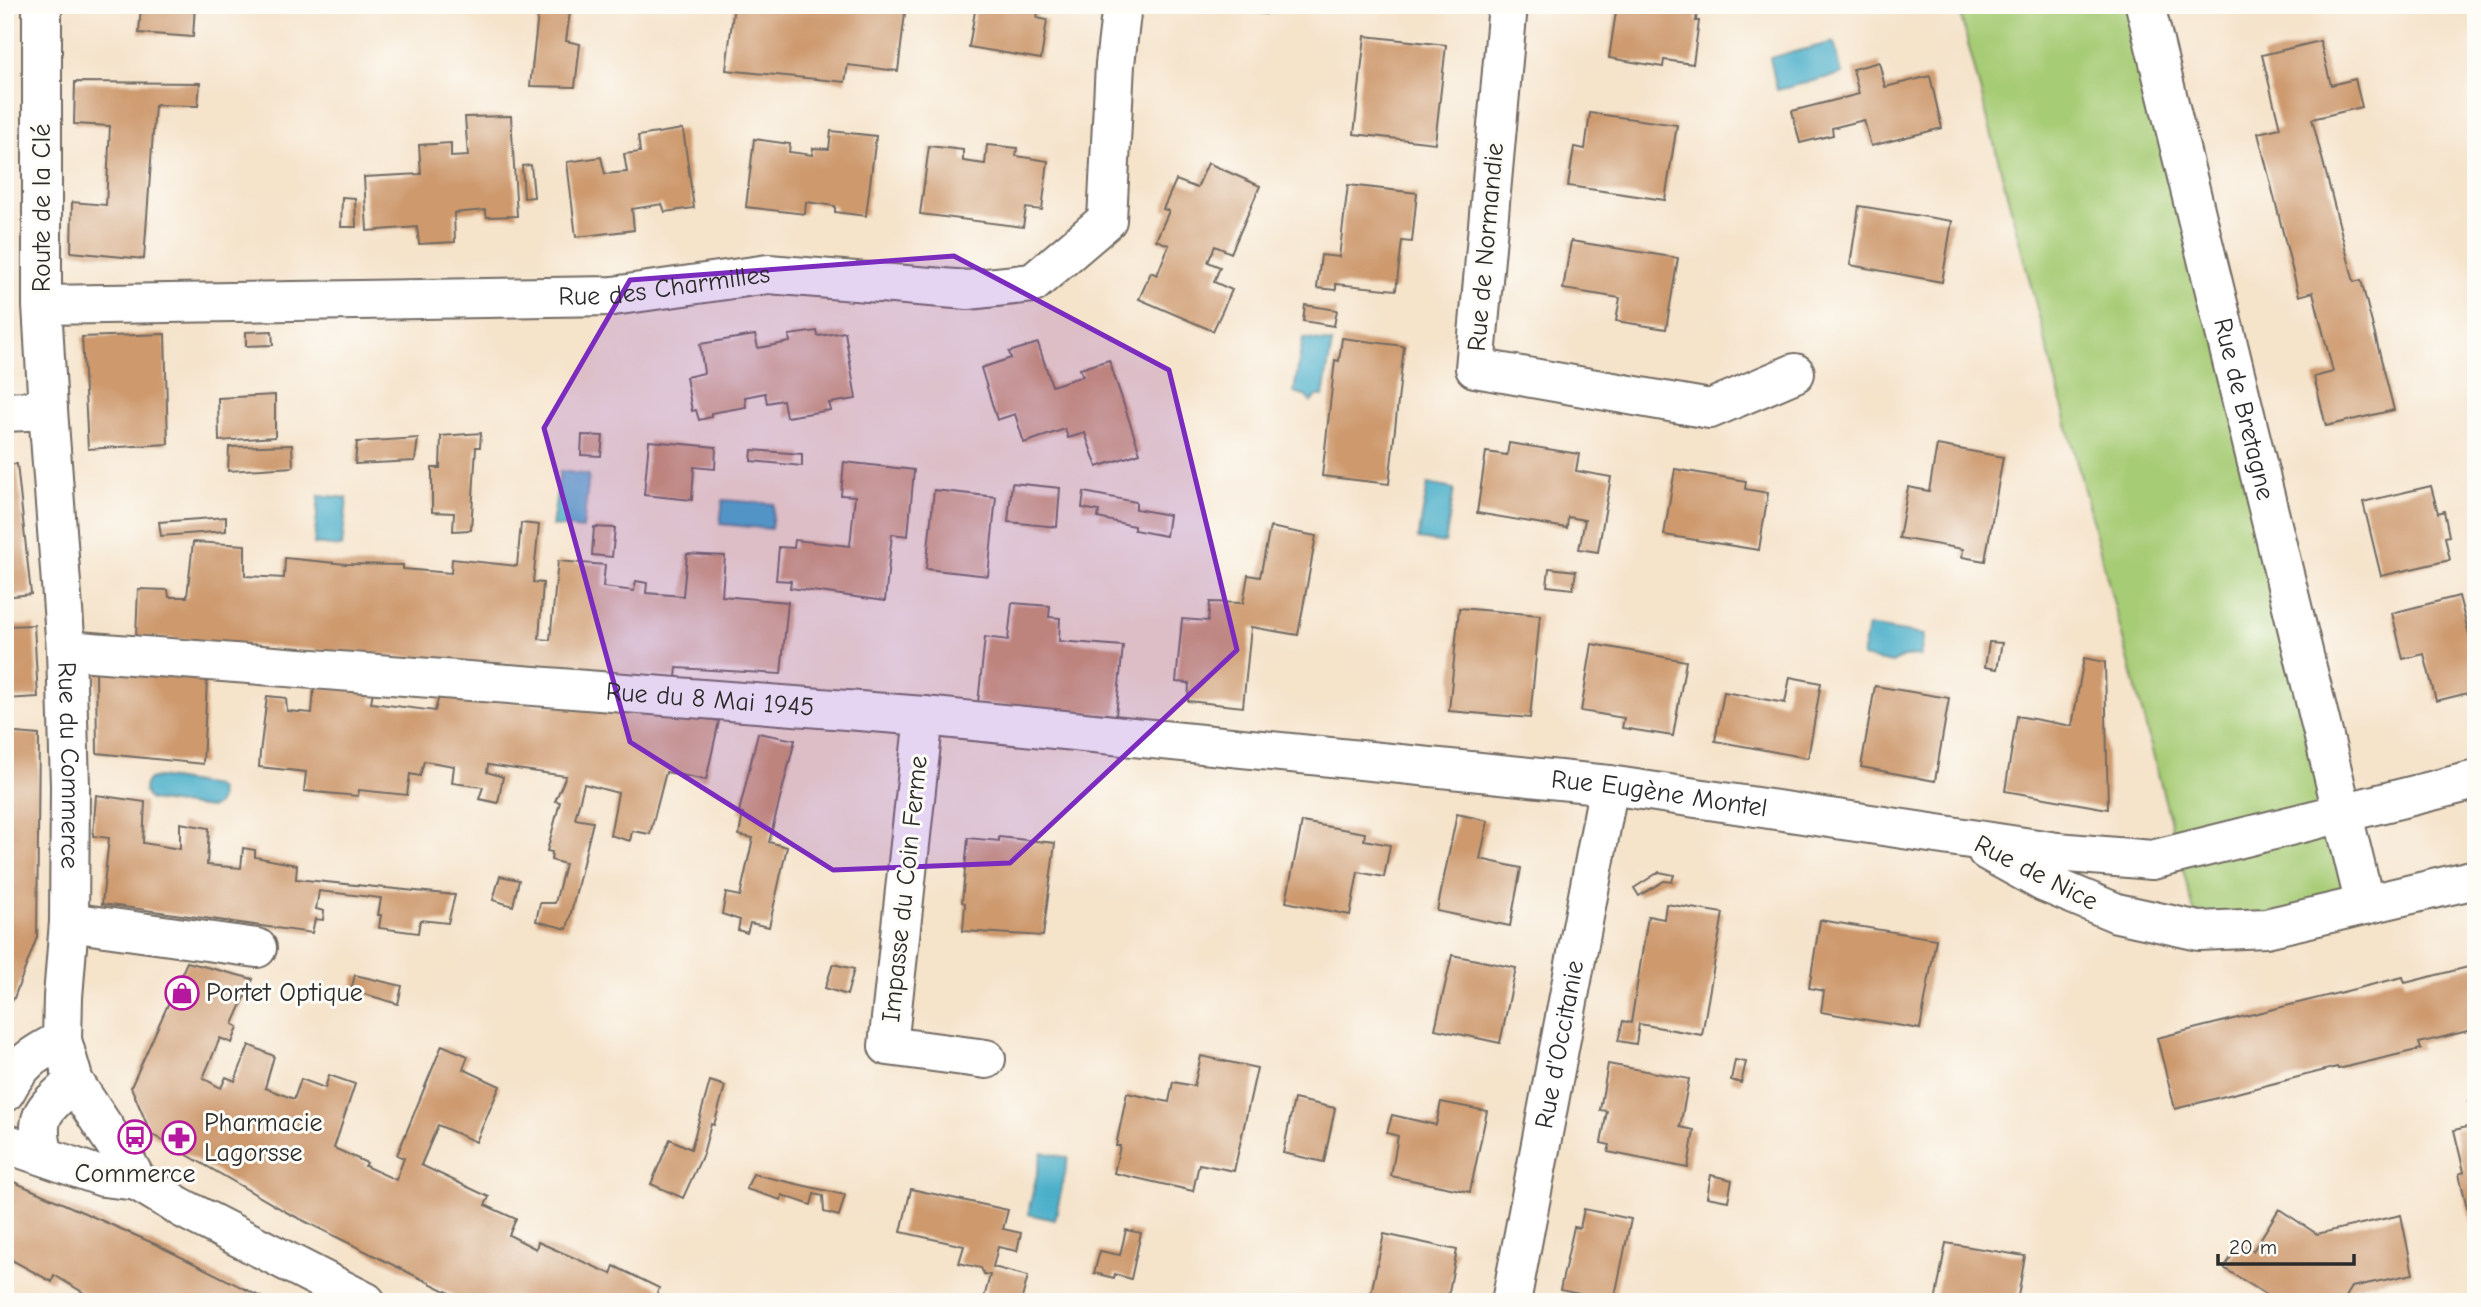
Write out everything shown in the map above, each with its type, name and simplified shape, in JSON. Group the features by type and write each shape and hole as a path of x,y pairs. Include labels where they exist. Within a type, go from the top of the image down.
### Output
{"street":[{"name":"Route de la Clé","path":"42,5 42,305 48,410"},
{"name":"Rue des Charmilles","path":"42,305 612,296 768,274 968,290 1033,283 1107,220 1115,64 1122,5"},
{"name":"Rue de Normandie","path":"1508,5 1475,368 1710,409 1795,373"},
{"name":"Rue de Bretagne","path":"2145,5 2365,905"},
{"path":"5,412 48,410"},
{"name":"Rue du Commerce","path":"48,410 66,650 70,786 69,922 62,1040 74,1082 137,1181"},
{"name":"Rue du 8 Mai 1945","path":"66,650 924,716 1353,760"},
{"name":"Impasse du Coin Ferme","path":"924,716 888,1046 986,1059"},
{"name":"Rue Eugène Montel","path":"1353,760 1609,785 1964,838"},
{"path":"2342,813 2476,780"},
{"name":"Rue d'Occitanie","path":"1511,1302 1609,785"},
{"name":"Rue de Nice","path":"1964,838 2057,852 2152,860 2342,813"},
{"name":"Rue de Nice","path":"1964,838 2043,882 2116,913 2199,931 2266,928 2476,879"},
{"path":"69,922 257,948"},
{"path":"5,1092 17,1069 34,1054 62,1040"},
{"path":"44,1156 38,1133 43,1112 74,1082"},
{"path":"5,1143 103,1177 137,1181 183,1208 366,1302"}],"highlighted area":[{"path":"954,256 1169,370 1237,650 1010,863 833,870 630,742 544,428 630,280"}],"green space":[{"path":"1958,5 2138,5 2365,905 2199,931"}],"water":[{"path":"1834,42 1842,74 1777,90 1770,58"},
{"path":"1303,338 1332,343 1323,396 1317,396 1311,402 1304,395 1294,392"},
{"path":"560,471 589,475 583,529 552,526"},
{"path":"1428,484 1454,489 1445,543 1418,539"},
{"path":"319,495 347,498 342,547 314,544"},
{"path":"723,500 774,504 771,529 720,524"},
{"path":"1868,626 1924,635 1920,656 1903,657 1892,663 1862,657"},
{"path":"158,777 215,786 219,790 220,799 216,806 210,808 150,800 145,792 145,784 149,779"},
{"path":"1042,1152 1068,1158 1055,1220 1028,1214"}],"building":[{"path":"141,5 195,5 193,37 139,33"},
{"path":"539,5 571,5 566,41 580,44 575,87 530,86"},
{"path":"734,5 906,5 898,71 848,65 845,82 726,70"},
{"path":"976,5 1039,5 1037,18 1047,20 1041,59 969,47"},
{"path":"1213,5 1268,5 1266,14"},
{"path":"1617,5 1698,5 1696,21 1699,21 1693,64 1664,60 1663,67 1609,58"},
{"path":"1365,36 1446,45 1435,143 1354,134"},
{"path":"2320,41 2331,85 2355,79 2362,107 2312,119 2354,282 2361,280 2394,410 2326,426 2314,377 2333,372 2313,292 2299,296 2258,133 2280,128 2262,55"},
{"path":"1879,62 1885,87 1930,76 1942,128 1871,146 1864,120 1832,128 1833,135 1800,143 1792,111 1859,94 1853,69"},
{"path":"75,82 200,83 198,106 155,105 144,259 71,252 72,202 106,205 110,126 74,124"},
{"path":"1590,113 1677,125 1665,200 1568,186 1574,147 1585,149"},
{"path":"511,116 517,216 487,217 485,210 454,213 455,242 419,244 417,227 367,231 364,177 421,174 419,145 451,143 451,157 468,156 465,117"},
{"path":"683,129 694,208 665,212 662,204 632,209 634,230 576,237 567,162 601,157 605,174 627,172 624,154 640,152 638,136"},
{"path":"831,131 876,136 866,216 835,212 835,206 806,202 805,214 746,207 754,139 790,144 789,152 812,155 813,148 829,149"},
{"path":"987,145 1017,148 1016,156 1048,161 1042,210 1026,208 1023,227 920,214 929,146 963,150 963,161 985,164"},
{"path":"1208,163 1260,186 1231,253 1215,246 1208,262 1220,267 1214,282 1232,290 1213,331 1139,299 1151,272 1157,275 1169,245 1156,240 1169,211 1163,209 1176,180 1197,188"},
{"path":"531,165 534,197 524,198 522,166"},
{"path":"1348,185 1417,193 1412,242 1402,241 1396,290 1336,284 1336,290 1317,288 1321,255 1339,257"},
{"path":"342,197 355,198 356,227 341,227"},
{"path":"1859,206 1952,221 1942,282 1850,265"},
{"path":"1571,241 1678,258 1666,329 1616,321 1620,298 1563,289"},
{"path":"1305,305 1337,310 1334,326 1303,321"},
{"path":"272,331 273,345 246,346 246,332"},
{"path":"817,331 818,336 845,332 856,399 829,403 831,410 786,417 783,400 767,403 765,393 745,397 746,407 711,413 711,417 699,420 696,410 692,411 686,377 704,373 700,344 755,335 758,348 790,342 789,335"},
{"path":"165,334 168,444 88,449 82,337"},
{"path":"1342,338 1404,346 1389,484 1322,476 1335,360 1339,361"},
{"path":"1038,343 1052,386 1083,376 1080,369 1109,360 1140,453 1097,467 1085,433 1068,438 1065,429 1024,443 1015,414 997,420 981,368 1011,358 1009,352"},
{"path":"275,395 275,437 219,441 218,398"},
{"path":"481,433 480,447 476,447 471,530 453,531 454,513 432,512 432,468 440,468 441,436"},
{"path":"582,435 603,436 601,456 581,455"},
{"path":"418,438 415,461 355,464 357,442"},
{"path":"649,441 716,447 715,469 694,467 692,500 644,495"},
{"path":"1509,443 1579,454 1576,471 1611,477 1598,552 1579,549 1585,520 1568,517 1567,528 1477,513 1486,452 1507,455"},
{"path":"292,445 293,467 228,471 229,447"},
{"path":"1937,445 2003,457 1985,561 1962,557 1963,549 1899,538 1908,487 1929,491"},
{"path":"752,450 802,454 802,466 751,461"},
{"path":"844,462 914,470 908,536 892,534 885,601 790,588 791,581 776,580 779,547 794,548 795,540 850,546 855,496 841,495"},
{"path":"17,464 31,594 5,597 5,465"},
{"path":"1675,469 1746,481 1745,489 1768,493 1759,550 1664,535"},
{"path":"1012,483 1060,488 1057,527 1008,522"},
{"path":"2431,486 2438,513 2444,511 2449,536 2445,537 2450,560 2381,576 2363,502"},
{"path":"934,490 996,497 988,576 926,569"},
{"path":"1084,492 1136,502 1136,509 1169,515 1166,536 1134,530 1134,526 1098,518 1099,511 1082,508"},
{"path":"226,517 226,531 161,536 159,522"},
{"path":"521,523 539,525 533,582 543,583 539,639 550,640 558,561 605,565 603,587 634,591 636,581 647,583 646,593 683,596 687,554 725,556 722,596 788,602 781,674 677,668 676,678 136,636 138,589 168,590 169,597 187,597 193,542 245,545 245,576 284,578 285,558 346,564 403,565 403,569 451,573 452,559 517,566"},
{"path":"594,527 615,528 612,557 592,555"},
{"path":"1270,527 1316,536 1298,635 1251,627 1243,707 1188,701 1189,683 1176,682 1182,619 1208,621 1210,602 1243,603 1248,575 1260,577"},
{"path":"1549,568 1576,571 1573,589 1547,586"},
{"path":"2459,596 2476,662 2476,691 2436,701 2424,654 2403,659 2392,613"},
{"path":"1012,603 1050,606 1049,617 1060,618 1059,641 1123,646 1116,715 978,703 985,637 1008,640"},
{"path":"1459,608 1540,615 1530,718 1449,711"},
{"path":"34,625 38,697 5,699 5,626"},
{"path":"1989,642 2002,643 1997,669 1985,667"},
{"path":"1592,644 1686,661 1673,736 1622,728 1624,718 1581,711"},
{"path":"2084,658 2105,662 2108,809 2005,791 2017,716 2072,726"},
{"path":"96,670 207,679 203,764 97,753"},
{"path":"1790,677 1821,683 1808,758 1715,741 1724,692 1785,703"},
{"path":"1875,686 1949,698 1935,781 1861,767"},
{"path":"314,687 373,691 371,703 435,711 439,696 680,715 719,721 706,780 666,772 650,834 632,831 630,841 610,835 618,793 584,784 575,819 593,822 567,929 536,921 540,903 555,903 565,864 551,860 552,852 547,851 560,802 555,801 566,776 488,765 487,772 503,777 498,803 479,799 483,787 452,783 454,766 424,761 420,776 410,774 407,795 359,790 358,796 304,791 306,772 259,767 260,753 267,696 286,698 287,711 312,713"},
{"path":"5,732 39,735 37,937 14,998 5,1013"},
{"path":"758,733 795,740 769,842 787,847 769,927 750,923 747,933 738,930 740,920 722,914 726,893 740,896 753,838 739,835 743,813 739,812"},
{"path":"96,795 145,802 143,843 180,849 180,823 209,828 207,865 241,868 243,848 255,850 255,857 297,865 296,879 455,895 448,923 420,920 418,933 379,928 381,898 319,891 316,909 324,911 323,920 315,919 312,933 102,904 109,838 93,836"},
{"path":"1457,814 1488,821 1480,859 1521,868 1510,926 1437,911"},
{"path":"1302,822 1365,833 1364,840 1390,845 1384,877 1358,872 1350,915 1286,902"},
{"path":"999,837 1055,843 1043,936 963,931 965,903 962,902 968,838 999,841"},
{"path":"1659,872 1674,875 1672,882 1664,881 1639,896 1634,888"},
{"path":"500,876 519,880 513,906 493,900"},
{"path":"1666,904 1723,913 1702,1035 1639,1024 1636,1044 1618,1041 1623,1021 1631,1023 1648,916 1664,919"},
{"path":"1820,920 1936,939 1920,1029 1821,1012 1824,991 1809,988"},
{"path":"1452,955 1516,968 1500,1043 1435,1029"},
{"path":"187,962 253,979 233,1024 238,1027 232,1043 220,1038 203,1078 221,1088 226,1077 235,1081 249,1045 274,1056 265,1088 294,1099 301,1079 325,1088 329,1075 355,1084 334,1148 396,1180 404,1158 397,1155 442,1045 468,1056 463,1069 500,1086 476,1142 438,1125 421,1165 489,1197 485,1205 516,1219 509,1235 536,1249 538,1242 611,1274 614,1266 659,1288 654,1302 468,1302 288,1213 151,1134 131,1087"},
{"path":"833,964 854,969 847,995 825,988"},
{"path":"2476,965 2476,1029 2419,1043 2421,1049 2338,1069 2337,1067 2175,1109 2157,1038 2403,977 2405,983"},
{"path":"355,975 402,986 398,1004 351,990"},
{"path":"1201,1056 1257,1068 1234,1171 1199,1164 1193,1191 1114,1173 1120,1146 1116,1146 1127,1093 1169,1102 1173,1082 1194,1086"},
{"path":"1735,1060 1746,1062 1741,1083 1731,1080"},
{"path":"1608,1064 1689,1079 1680,1127 1694,1130 1688,1168 1608,1152 1610,1145 1601,1143 1607,1111 1600,1110"},
{"path":"710,1081 725,1086 714,1125 711,1124 703,1154 683,1198 651,1184 670,1139 691,1149"},
{"path":"1294,1099 1335,1108 1324,1162 1283,1153"},
{"path":"2476,1100 2476,1122 2475,1122 2469,1101"},
{"path":"1441,1102 1487,1111 1470,1192 1391,1176 1398,1136 1387,1133 1392,1115 1436,1125"},
{"path":"2476,1125 2476,1227 2472,1228 2459,1174 2464,1172 2454,1130"},
{"path":"753,1174 845,1195 839,1216 824,1212 823,1196 814,1194 811,1205 782,1195 781,1200 746,1189"},
{"path":"1711,1175 1732,1180 1728,1201 1707,1197"},
{"path":"5,1178 155,1244 271,1302 87,1302 89,1296 54,1275 52,1282 12,1260 5,1271"},
{"path":"911,1189 1008,1210 1003,1229 1021,1233 1017,1251 998,1247 993,1267 1028,1276 1021,1302 983,1302 990,1275 984,1274 981,1268 959,1263 964,1246 901,1232"},
{"path":"1584,1209 1631,1219 1614,1301 1560,1290 1574,1227 1580,1228"},
{"path":"2279,1209 2317,1234 2401,1215 2413,1274 2352,1287 2343,1302 2278,1302 2224,1268 2240,1243 2253,1251"},
{"path":"1126,1230 1141,1233 1131,1279 1115,1274 1114,1278 1094,1273 1100,1251 1120,1255"},
{"path":"1384,1234 1457,1250 1447,1302 1369,1302"},
{"path":"1946,1243 2025,1256 2017,1302 1935,1302"}],"place":[{"name":"Portet Optique","path":"182,993"},
{"name":"Commerce","path":"135,1137"},
{"name":"Pharmacie Lagorsse","path":"179,1138"}]}
